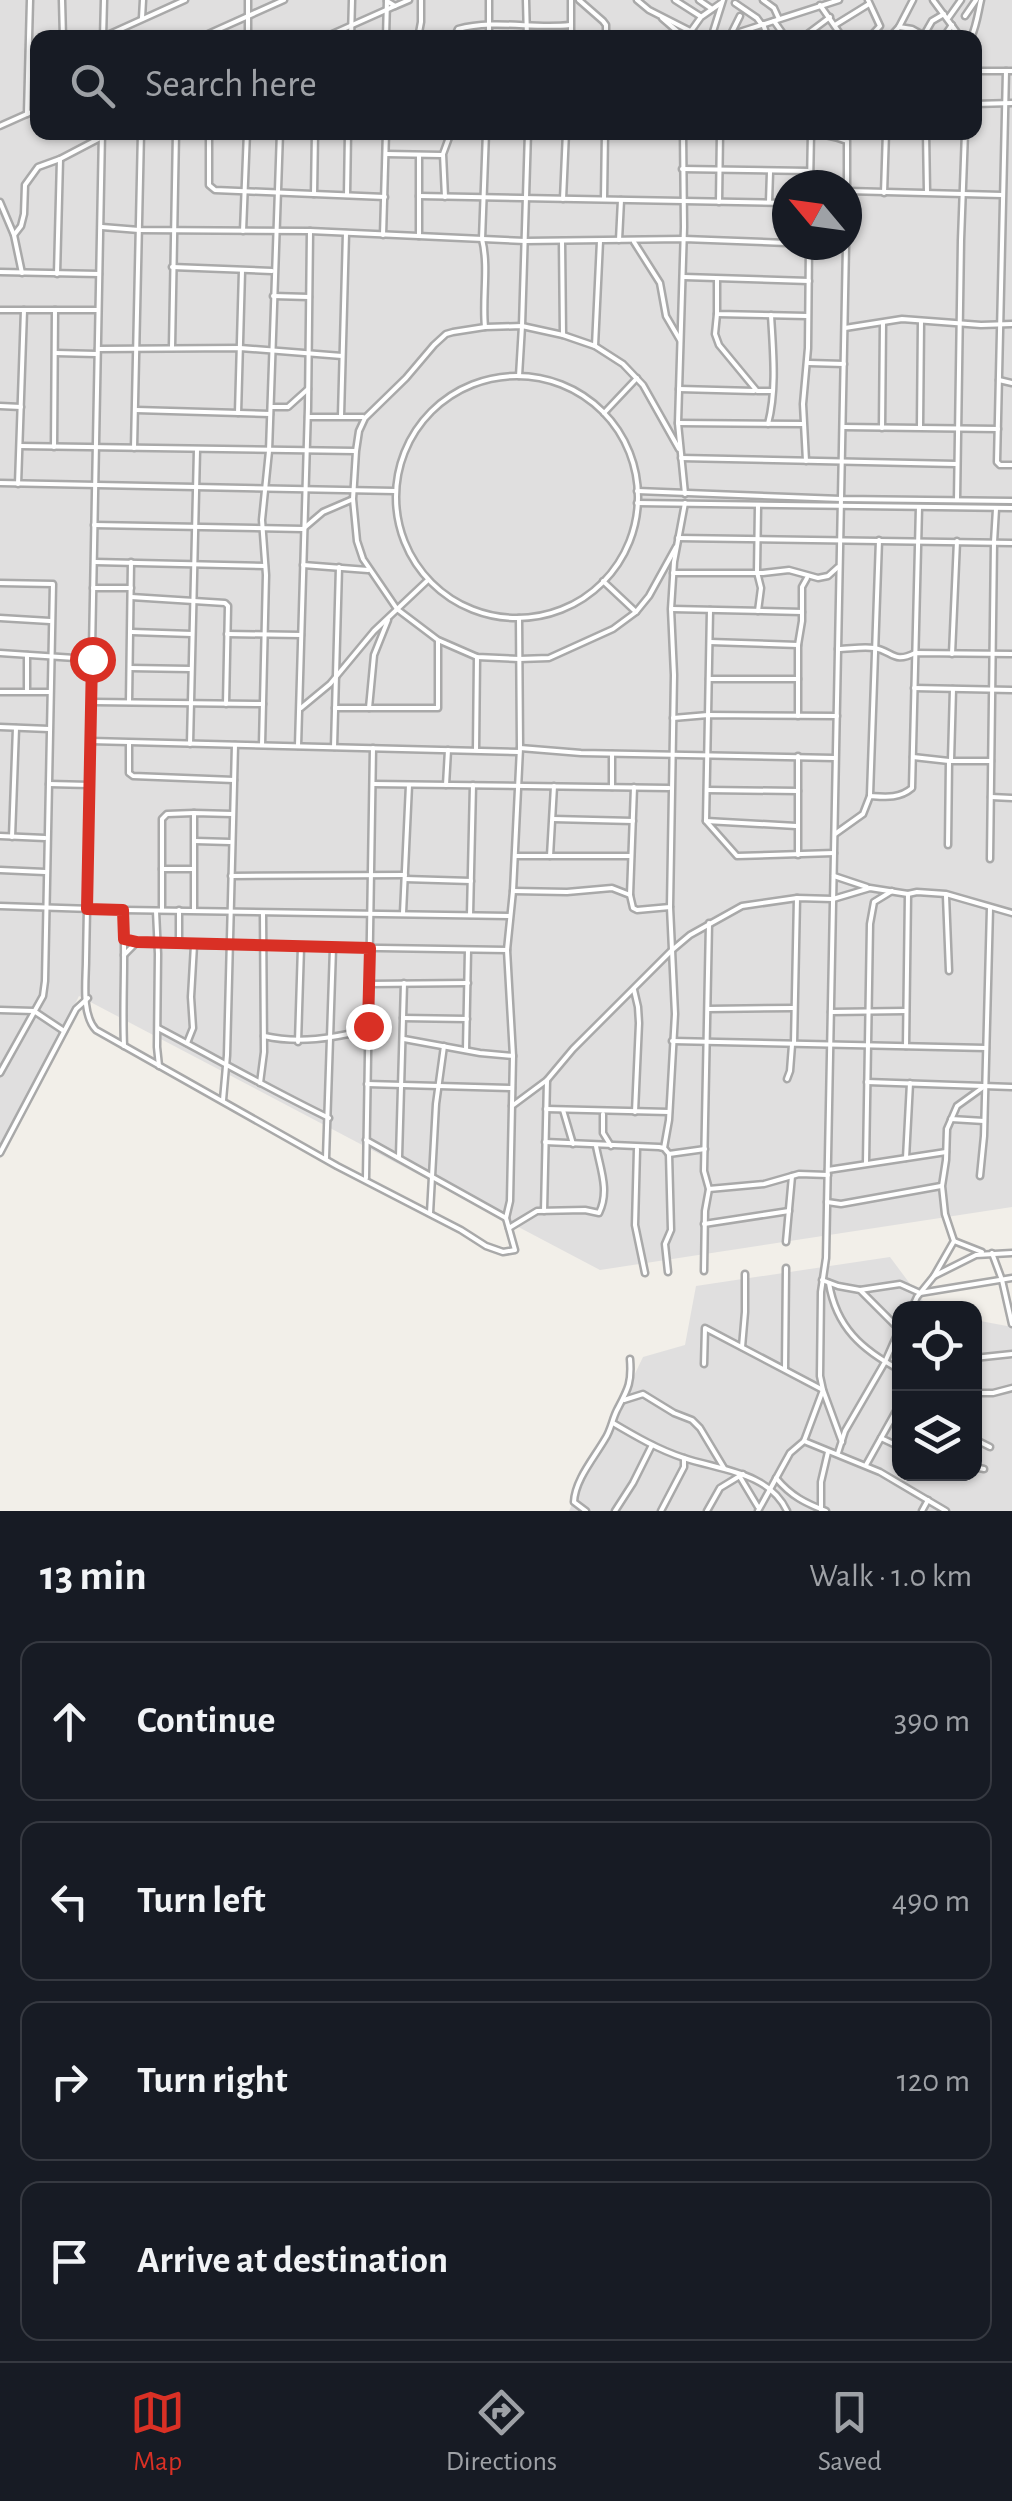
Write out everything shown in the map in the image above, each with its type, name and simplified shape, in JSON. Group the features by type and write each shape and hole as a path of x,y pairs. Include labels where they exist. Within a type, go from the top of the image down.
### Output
{"street":[{"path":"27,114 30,0"},
{"path":"62,0 63,30"},
{"path":"102,30 104,0"},
{"path":"142,0 142,18"},
{"path":"117,30 186,0"},
{"path":"248,0 248,30"},
{"path":"217,30 284,0"},
{"path":"352,0 352,30"},
{"path":"340,30 408,0"},
{"path":"420,30 421,0"},
{"path":"489,0 489,30"},
{"path":"526,0 527,30"},
{"path":"570,0 571,30"},
{"path":"579,0 603,21 606,30"},
{"path":"637,0 675,30"},
{"path":"675,0 702,17"},
{"path":"700,0 712,9"},
{"path":"763,0 774,8 782,30"},
{"path":"744,30 839,0"},
{"path":"896,30 913,0"},
{"path":"933,0 956,30"},
{"path":"928,30 932,21 946,16 960,0"},
{"path":"965,16 978,0"},
{"path":"975,30 978,0"},
{"path":"386,30 387,1 395,6"},
{"path":"692,30 722,1"},
{"path":"711,30 722,1"},
{"path":"836,25 868,2 884,30"},
{"path":"822,3 839,30"},
{"path":"735,4 757,18 765,30"},
{"path":"656,14 689,30"},
{"path":"733,30 740,16"},
{"path":"813,30 830,17"},
{"path":"458,30 472,25 570,24"},
{"path":"948,30 952,24"},
{"path":"876,30 880,26"},
{"path":"899,27 915,30"},
{"path":"982,71 1009,71 1004,103 998,462 1012,465"},
{"path":"982,104 1012,103"},
{"path":"0,126 30,113"},
{"path":"14,235 24,214 25,185 38,167 93,140"},
{"path":"102,140 87,909 90,1024 159,1066 503,1252 515,1250 506,1218 510,1202 513,1056 507,950 518,786 519,618"},
{"path":"134,448 141,140"},
{"path":"172,347 176,140"},
{"path":"210,140 209,185 215,190 384,197"},
{"path":"244,231 247,140"},
{"path":"262,745 262,528 270,451 280,140"},
{"path":"314,140 314,194"},
{"path":"347,195 348,140"},
{"path":"383,235 386,140"},
{"path":"445,196 443,154 449,140"},
{"path":"486,140 482,239 486,327"},
{"path":"519,376 528,140"},
{"path":"563,199 566,140"},
{"path":"604,200 605,140"},
{"path":"683,140 678,423 686,494"},
{"path":"719,202 720,140"},
{"path":"810,170 812,140"},
{"path":"844,140 847,141 847,170"},
{"path":"884,193 886,140"},
{"path":"926,140 926,192"},
{"path":"957,500 965,140"},
{"path":"1003,140 1012,140"},
{"path":"386,154 443,154"},
{"path":"418,236 420,156"},
{"path":"57,274 60,159"},
{"path":"682,170 770,170 769,202"},
{"path":"862,192 1003,195"},
{"path":"420,196 772,202"},
{"path":"619,241 621,200"},
{"path":"0,202 14,235 22,273"},
{"path":"102,228 310,231 525,241 772,242"},
{"path":"298,746 310,231"},
{"path":"341,416 346,233"},
{"path":"562,241 563,335"},
{"path":"595,346 600,241"},
{"path":"633,241 660,283 666,316 680,340"},
{"path":"806,462 803,404 809,260"},
{"path":"842,1442 820,1376 828,1202 846,260"},
{"path":"172,268 274,271"},
{"path":"238,413 242,270"},
{"path":"0,272 99,274"},
{"path":"682,277 809,282"},
{"path":"718,278 715,334 719,345 757,391"},
{"path":"1001,280 1012,280"},
{"path":"274,296 308,298"},
{"path":"0,310 98,310"},
{"path":"18,484 24,310"},
{"path":"54,447 55,310"},
{"path":"717,314 808,316"},
{"path":"768,424 774,356 771,316"},
{"path":"845,328 902,319 1012,324"},
{"path":"920,428 921,320"},
{"path":"882,428 883,322"},
{"path":"676,548 656,586 636,612 612,629 548,658 477,657 438,640 397,609 356,541 353,499 356,451 365,418 446,334 486,327 522,326 595,346 637,378 679,449"},
{"path":"56,353 172,347 342,356"},
{"path":"807,364 844,364"},
{"path":"519,376 565,386 604,413 629,452 637,491 632,533 603,581 560,610 519,618 471,609 428,580 404,540 397,509 406,449 414,432 432,412 469,386 519,376"},
{"path":"604,413 637,378"},
{"path":"1000,380 1012,383"},
{"path":"679,389 772,391"},
{"path":"136,410 270,411 288,407 308,390"},
{"path":"0,406 21,406"},
{"path":"308,417 365,418"},
{"path":"678,423 804,424"},
{"path":"843,428 998,429"},
{"path":"20,446 356,451"},
{"path":"190,744 197,450"},
{"path":"681,458 958,464"},
{"path":"0,484 397,491"},
{"path":"637,491 841,500 1012,501"},
{"path":"94,525 303,529 324,512 353,499"},
{"path":"668,1272 665,1244 671,1230 669,1154 664,1148 676,1002 670,907 674,675 671,609 685,502"},
{"path":"637,503 1012,508"},
{"path":"758,504 758,610"},
{"path":"870,796 897,796 912,788 919,507"},
{"path":"990,859 996,508"},
{"path":"678,538 1012,543"},
{"path":"834,834 863,814 870,796 879,540"},
{"path":"952,654 957,541"},
{"path":"94,562 265,566"},
{"path":"130,702 132,562"},
{"path":"303,565 370,570"},
{"path":"673,573 789,570 808,577 828,576 840,566"},
{"path":"334,747 339,567"},
{"path":"798,716 802,588 808,577"},
{"path":"299,710 335,678 365,640 428,580"},
{"path":"603,581 636,612"},
{"path":"0,582 53,584 45,981 43,996 0,1072"},
{"path":"93,588 131,588"},
{"path":"131,596 226,603 226,704"},
{"path":"671,609 802,612"},
{"path":"710,610 706,821 736,856 834,853"},
{"path":"369,708 374,655 390,616"},
{"path":"0,618 52,621"},
{"path":"130,632 192,634"},
{"path":"227,634 301,635"},
{"path":"335,708 438,708 438,640"},
{"path":"710,642 798,645"},
{"path":"838,649 876,648 897,658 915,653 1012,654"},
{"path":"0,653 92,659"},
{"path":"26,655 26,692"},
{"path":"476,750 477,657"},
{"path":"130,668 191,668"},
{"path":"709,679 798,679"},
{"path":"914,688 1012,690"},
{"path":"948,846 953,690"},
{"path":"0,692 50,692"},
{"path":"91,702 263,704"},
{"path":"673,718 708,714 837,716"},
{"path":"0,727 49,729"},
{"path":"12,836 16,728"},
{"path":"90,741 836,758"},
{"path":"129,742 129,773 133,776 234,780"},
{"path":"223,1100 234,745"},
{"path":"366,1180 373,748"},
{"path":"446,786 448,750"},
{"path":"612,754 612,787"},
{"path":"798,756 798,854"},
{"path":"913,757 991,761"},
{"path":"48,784 90,784"},
{"path":"374,784 671,788"},
{"path":"404,913 409,784"},
{"path":"470,916 473,785"},
{"path":"550,856 554,786"},
{"path":"634,787 630,896 637,910 670,907"},
{"path":"706,790 798,791"},
{"path":"990,797 1012,798"},
{"path":"194,814 194,910"},
{"path":"159,1066 158,910 164,816 232,814"},
{"path":"552,819 633,821"},
{"path":"706,821 798,826"},
{"path":"0,836 46,838"},
{"path":"195,841 232,842"},
{"path":"514,856 632,856"},
{"path":"162,869 194,869"},
{"path":"0,870 46,872"},
{"path":"230,876 371,876 470,882"},
{"path":"834,876 870,888 946,894 1012,913"},
{"path":"513,891 612,888 630,896"},
{"path":"512,1106 547,1080 671,951 709,923 742,906 796,898 834,899 870,888"},
{"path":"866,1162 872,906 892,891"},
{"path":"906,1046 908,894"},
{"path":"946,894 948,971"},
{"path":"786,1080 793,1044 796,898"},
{"path":"0,906 509,916"},
{"path":"980,1176 990,908"},
{"path":"123,910 124,1046"},
{"path":"179,910 179,944"},
{"path":"260,1084 264,1036 263,912"},
{"path":"704,1271 709,1189 704,1171 709,923"},
{"path":"124,939 158,944 507,950"},
{"path":"124,956 137,942"},
{"path":"187,1044 192,1032 194,945"},
{"path":"298,1042 301,947"},
{"path":"326,1158 333,948"},
{"path":"466,1051 468,950"},
{"path":"369,984 468,983"},
{"path":"399,1157 404,984"},
{"path":"634,990 639,1023 635,1112"},
{"path":"0,1151 76,1009 88,998"},
{"path":"708,1009 794,1008"},
{"path":"0,1010 34,1012 64,1031"},
{"path":"831,1012 907,1011"},
{"path":"403,1018 467,1019"},
{"path":"158,1028 329,1118"},
{"path":"264,1036 298,1042 367,1030"},
{"path":"402,1038 513,1056"},
{"path":"672,1041 986,1048"},
{"path":"430,1214 444,1046"},
{"path":"544,1211 547,1080"},
{"path":"867,1082 1012,1087"},
{"path":"906,1158 910,1083"},
{"path":"367,1084 512,1088"},
{"path":"916,1301 954,1242 942,1186 946,1129 956,1106 984,1087"},
{"path":"546,1109 668,1112"},
{"path":"564,1110 573,1144"},
{"path":"603,1112 603,1133 611,1146"},
{"path":"951,1120 984,1121"},
{"path":"366,1140 506,1218"},
{"path":"545,1142 664,1148"},
{"path":"509,1228 537,1211 599,1213 604,1202 604,1180 596,1146"},
{"path":"637,1147 635,1225 645,1273"},
{"path":"669,1154 705,1148"},
{"path":"709,1189 764,1184 866,1162 946,1152"},
{"path":"786,1242 792,1176"},
{"path":"828,1202 841,1204 942,1186"},
{"path":"704,1224 789,1212"},
{"path":"954,1242 989,1253 1002,1280 1012,1324"},
{"path":"934,1276 976,1255 1012,1253"},
{"path":"785,1370 786,1268"},
{"path":"742,1347 745,1274"},
{"path":"822,1280 860,1290 900,1284 920,1292 1012,1278"},
{"path":"829,1283 831,1298 848,1331 870,1353 892,1366"},
{"path":"860,1290 892,1322"},
{"path":"704,1364 705,1328 823,1390"},
{"path":"837,1456 856,1409 892,1344"},
{"path":"982,1357 1012,1354"},
{"path":"569,1511 574,1494 624,1400 632,1380 630,1359"},
{"path":"982,1392 1012,1388"},
{"path":"758,1510 790,1453 804,1441 823,1390"},
{"path":"624,1400 643,1394 692,1420 724,1468"},
{"path":"866,1466 892,1418"},
{"path":"612,1423 652,1445 724,1468 769,1489 788,1511"},
{"path":"881,1438 892,1442"},
{"path":"804,1441 866,1466 946,1511"},
{"path":"982,1443 990,1448"},
{"path":"615,1511 652,1445"},
{"path":"776,1478 800,1501 823,1510 821,1482 828,1452"},
{"path":"661,1511 684,1467 684,1458"},
{"path":"741,1476 758,1510"},
{"path":"707,1511 720,1488 741,1476"},
{"path":"922,1511 928,1500"},
{"path":"574,1502 586,1511"}],"shaded area":[{"path":"0,0 1012,0 1012,1207 600,1270 79,996 0,1149"},
{"path":"890,1257 923,1301 892,1301 892,1481 982,1481 982,1321 1007,1326 1012,1321 1012,1511 569,1511 643,1357 685,1345 696,1286"}],"route":[{"path":"92,659 87,909 123,910 124,939 137,942 370,948 368,1026"}]}
